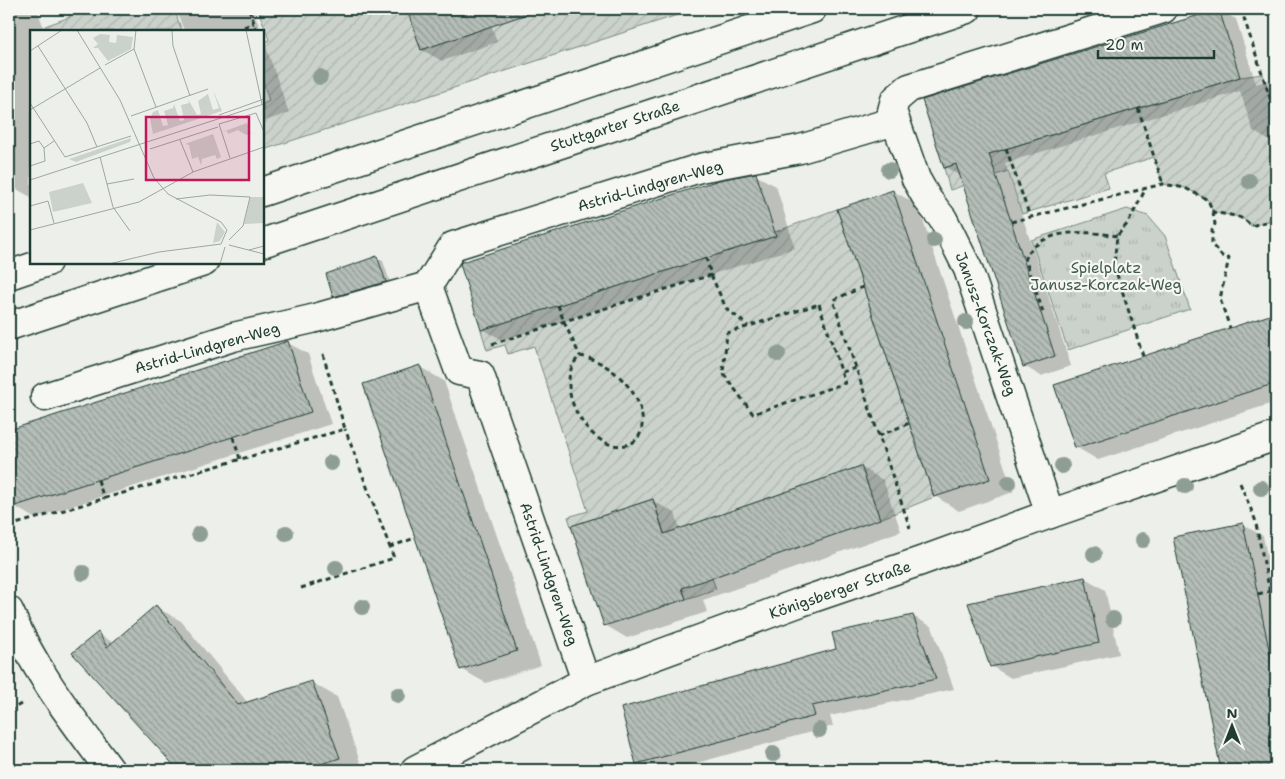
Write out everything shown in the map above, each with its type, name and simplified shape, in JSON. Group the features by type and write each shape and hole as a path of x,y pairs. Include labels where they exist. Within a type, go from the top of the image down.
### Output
{"street":[{"path":"264,191 812,9"},
{"name":"Stuttgarter Straße","path":"264,243 967,9"},
{"name":"Janusz-Korczak-Weg","path":"1050,514 968,269 946,225 916,179 892,111 895,100 909,88 1163,9"},
{"name":"Astrid-Lindgren-Weg","path":"45,397 233,337 312,319 428,286 453,246 700,168 800,149 895,121"},
{"path":"9,275 40,264"},
{"path":"9,326 198,264"},
{"name":"Astrid-Lindgren-Weg","path":"428,286 459,371 480,375 586,681"},
{"name":"Königsberger Straße","path":"415,770 586,681 1050,514 1276,436"},
{"path":"9,611 33,659 110,770"}],"path":[{"path":"249,9 257,30"},
{"path":"1241,9 1276,116"},
{"path":"244,27 254,23"},
{"path":"1138,108 1163,184"},
{"path":"1006,148 1030,217"},
{"path":"1011,222 1163,184 1186,188 1208,200 1215,224 1212,230 1212,245 1216,251 1229,258 1220,299 1230,328"},
{"path":"1143,356 1114,265 1117,236 1128,223 1145,189"},
{"path":"1213,212 1241,217 1247,220 1251,226 1276,219"},
{"path":"1043,312 1025,258 1030,249 1046,239 1071,233 1092,232 1117,236"},
{"path":"706,258 711,275 726,308 748,326"},
{"path":"454,356 711,275"},
{"path":"863,287 833,300 921,562"},
{"path":"819,304 842,372 845,383 753,414 723,373 727,333 819,304"},
{"path":"558,305 580,356"},
{"path":"301,588 394,558 346,429 312,319"},
{"path":"580,356 591,357 605,365 632,392 641,407 643,424 639,436 633,444 619,447 604,442 592,433 579,415 569,397 568,376 573,362 580,356"},
{"path":"842,372 856,368"},
{"path":"879,436 909,423"},
{"path":"9,526 346,429"},
{"path":"233,437 240,459"},
{"path":"1228,453 1255,519 1276,622"},
{"path":"98,480 104,499"},
{"path":"390,547 415,538"},
{"path":"1258,594 1270,591"}],"green space":[{"path":"67,9 174,9 182,30 47,30 45,26 70,17"},
{"path":"258,9 407,9 421,50 477,31 470,9 696,9 264,150 264,104 269,101 264,84 264,42 269,40"},
{"path":"1263,74 1276,116 1276,219 1251,226 1238,217 1213,212 1208,200 1186,188 1163,184 1154,157 1104,173 1109,188 1022,214 1008,171 950,190 944,168 1240,77"},
{"path":"837,209 934,497 880,519 861,466 693,524 716,589 686,599 653,499 571,526 568,517 588,511 534,346 508,354 505,345 487,350 481,330 775,236 775,232"},
{"name":"Spielplatz Janusz-Korczak-Weg","path":"1127,209 1148,216 1165,236 1190,309 1068,350 1031,240"}],"building":[{"path":"407,9 527,9 527,14 421,50"},
{"path":"1219,9 1240,77 989,154 1055,356 1023,367 956,164 944,168 922,100"},
{"path":"756,173 776,236 481,330 460,264 462,262 719,180"},
{"path":"893,190 990,479 934,497 837,209"},
{"path":"377,256 386,282 333,297 326,274"},
{"path":"1276,313 1276,383 1075,448 1054,385"},
{"path":"288,341 311,412 9,508 9,430"},
{"path":"420,365 517,651 460,670 363,384"},
{"path":"861,466 880,519 682,588 686,599 604,626 571,526 653,499 664,534"},
{"path":"1243,523 1276,683 1276,770 1221,770 1173,537"},
{"path":"1085,577 1099,643 990,667 968,603"},
{"path":"156,605 238,705 312,681 340,758 302,770 178,770 72,653 98,632 107,647"},
{"path":"913,615 936,679 812,706 815,716 636,764 621,708 836,649 832,633"}]}
